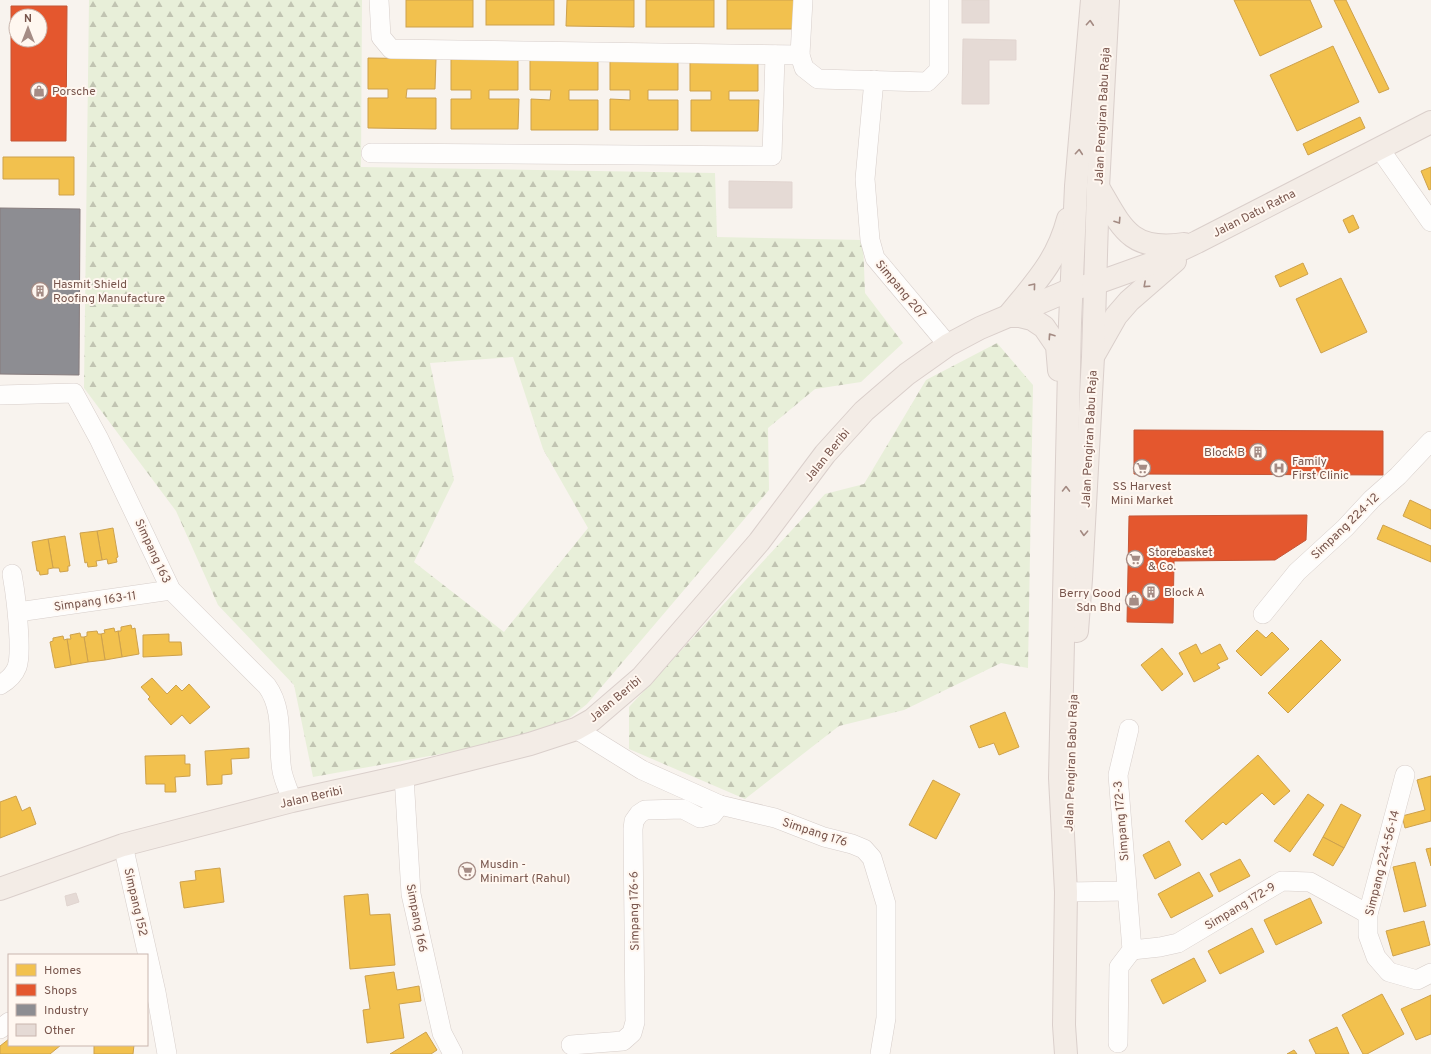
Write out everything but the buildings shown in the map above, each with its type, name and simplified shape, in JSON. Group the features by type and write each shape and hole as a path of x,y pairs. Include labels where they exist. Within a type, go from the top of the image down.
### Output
{"main road":[{"name":"Jalan Pengiran Babu Raja","path":"1066,885 1060,778 1070,323 1076,186 1092,0"},
{"name":"Jalan Pengiran Babu Raja","path":"1066,1054 1064,1025 1066,885 1072,779 1074,666 1082,571 1093,357 1098,187 1108,0"},
{"name":"Jalan Datu Ratna","path":"1072,289 1094,284 1153,264 1431,122"},
{"path":"1008,316 1046,270 1056,254 1063,237 1076,186"},
{"path":"1098,187 1117,220 1131,235 1144,242 1156,245 1170,246 1197,242"},
{"path":"1093,357 1116,316 1129,301 1197,242"},
{"name":"Jalan Beribi","path":"0,889 123,845 292,801 404,776 530,744 576,729 592,720 642,677 759,542 825,454 864,411 907,374 948,345 980,328 1072,289"},
{"path":"1008,316 1020,316 1032,319 1044,327 1057,346 1067,443"}],"street":[{"path":"379,0 381,37 391,49 800,55"},
{"path":"803,0 800,55 804,68 818,78 927,82 939,70 939,0"},
{"path":"371,153 772,156 775,55"},
{"name":"Simpang 207","path":"874,80 865,179 870,240 875,258 948,345"},
{"path":"1379,148 1431,222"},
{"name":"Simpang 163","path":"0,395 74,393 99,439 171,590 267,686 272,694 275,702 279,727 282,771 292,801"},
{"name":"Simpang 224-12","path":"1263,614 1297,572 1345,528 1431,441"},
{"path":"0,685 7,681 14,673 17,667 19,652 18,612 12,574"},
{"name":"Simpang 163-11","path":"18,612 171,590"},
{"name":"Simpang 176","path":"576,729 642,770 720,806 775,818 824,837 852,844 864,849 872,858 886,904 886,1018 880,1054"},
{"name":"Simpang 172-3","path":"1129,729 1118,776 1132,950"},
{"name":"Simpang 224-56-14","path":"1405,775 1368,914 1368,935 1376,957 1389,972 1417,980 1431,973"},
{"name":"Simpang 166","path":"404,776 411,894 442,1033 453,1054"},
{"name":"Simpang 176-6","path":"571,1045 623,1041 632,1033 635,1022 634,821 639,814 646,810 683,809 700,818 712,815 720,806"},
{"name":"Simpang 152","path":"123,845 148,954"},
{"name":"Simpang 172-9","path":"1132,950 1160,947 1178,943 1282,881 1310,882 1368,914"},
{"path":"1066,885 1127,891"},
{"path":"1118,1043 1119,967 1132,950"},
{"name":"Simpang 152","path":"148,954 167,1054"},
{"path":"0,1029 8,1023"}],"green space":[{"path":"89,0 362,0 361,167 715,173 717,237 863,240 865,293 903,343 861,382 815,389 768,428 769,490 587,704 562,724 513,741 313,777 294,685 218,605 176,511 84,388","holes":["513,357 543,449 588,528 504,632 414,562 454,480 430,363"]},
{"path":"997,343 1033,385 1028,668 1001,663 904,710 839,726 745,799 629,749 629,707 825,494 864,484 926,380"}],"place":[{"name":"Porsche","path":"39,91"},
{"name":"Hasmit Shield Roofing Manufacture","path":"40,291"},
{"name":"Block B","path":"1258,452"},
{"name":"SS Harvest Mini Market","path":"1142,468"},
{"name":"Family First Clinic","path":"1279,468"},
{"name":"Storebasket & Co.","path":"1135,559"},
{"name":"Block A","path":"1151,592"},
{"name":"Berry Good Sdn Bhd","path":"1134,600"},
{"name":"Musdin - Minimart (Rahul)","path":"467,871"}]}
